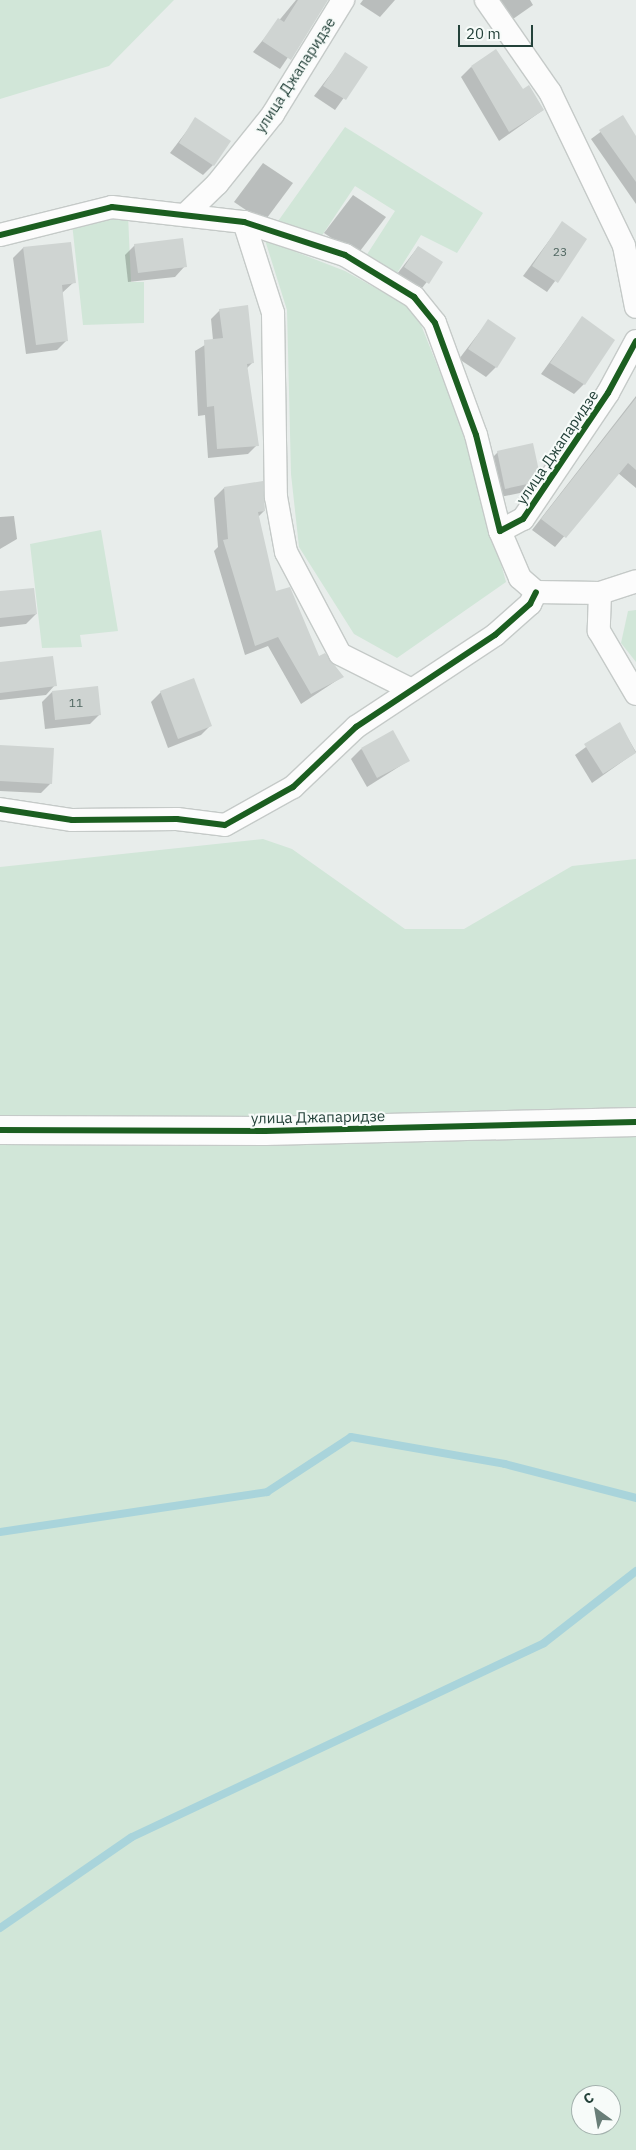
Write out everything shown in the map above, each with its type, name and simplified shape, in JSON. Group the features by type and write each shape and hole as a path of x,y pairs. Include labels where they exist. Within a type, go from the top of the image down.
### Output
{"street":[{"name":"улица Джапаридзе","path":"185,215 217,184 273,114 344,0"},
{"path":"486,0 550,92 624,246 636,307"},
{"name":"улица Джапаридзе","path":"0,235 112,207 244,222 345,255 414,297 435,323 476,435 500,531 520,578 536,592"},
{"path":"244,222 273,313 276,497 286,552 340,654 412,690"},
{"name":"улица Джапаридзе","path":"500,531 523,519 608,393 636,341"},
{"path":"0,809 72,820 178,819 225,825 293,787 356,727 495,635 530,604 536,592 600,593 636,581"},
{"path":"600,593 599,631 636,694"},
{"name":"улица Джапаридзе","path":"0,1130 265,1132 636,1122"}],"green space":[{"path":"0,0 174,0 109,66 0,99"},
{"path":"345,127 483,213 457,253 421,235 394,278 364,259 395,211 355,186 319,240 276,224"},
{"path":"128,215 131,282 144,282 144,323 83,325 72,223"},
{"path":"265,240 345,271 415,310 466,437 506,582 397,658 354,634 299,547 291,474 287,310"},
{"path":"101,530 118,631 80,635 82,647 42,648 30,544"},
{"path":"636,610 636,662 621,643 628,611"},
{"path":"263,839 292,849 405,929 464,929 572,866 636,859 636,2150 0,2150 0,867"}],"building":[{"path":"298,0 328,0 291,60 262,41 278,18 284,22"},
{"path":"496,49 523,89 529,85 544,110 509,132 471,66"},
{"path":"345,52 368,67 346,100 323,86"},
{"path":"623,115 636,136 636,182 599,130"},
{"path":"195,117 231,141 214,166 179,143"},
{"path":"562,221 587,239 558,283 532,266"},
{"path":"183,238 187,267 138,273 134,244"},
{"path":"71,242 76,283 62,285 68,341 36,345 23,247"},
{"path":"418,246 443,262 429,284 404,267"},
{"path":"248,305 254,363 247,364 259,446 217,449 214,406 207,407 204,340 223,338 219,309"},
{"path":"582,316 615,340 585,385 550,363"},
{"path":"488,319 516,338 497,368 468,349"},
{"path":"636,398 636,470 628,463 566,538 541,519"},
{"path":"533,443 539,471 532,483 505,489 497,451"},
{"path":"263,481 265,511 258,512 276,591 290,587 319,656 325,653 344,677 311,694 278,637 255,646 223,540 228,539 224,487"},
{"path":"34,588 37,614 0,618 0,591"},
{"path":"53,656 57,686 0,693 0,662"},
{"path":"194,678 212,726 178,739 160,691"},
{"path":"98,686 101,715 55,720 52,691"},
{"path":"620,722 636,753 603,774 584,744"},
{"path":"393,730 410,761 377,778 361,748"},
{"path":"0,745 54,748 52,784 0,781"}],"waterway":[{"path":"0,1532 267,1492 351,1437 505,1464 636,1498"},
{"path":"0,1928 132,1837 544,1643 636,1571"}],"cycle path":[{"path":"0,235 112,207 244,222 345,255 414,297 435,323 476,435 500,531 523,519 608,393 636,341"},
{"path":"0,809 72,820 177,819 225,825 293,787 356,727 495,635 530,604 536,592"},
{"path":"0,1130 265,1131 636,1122"}]}
